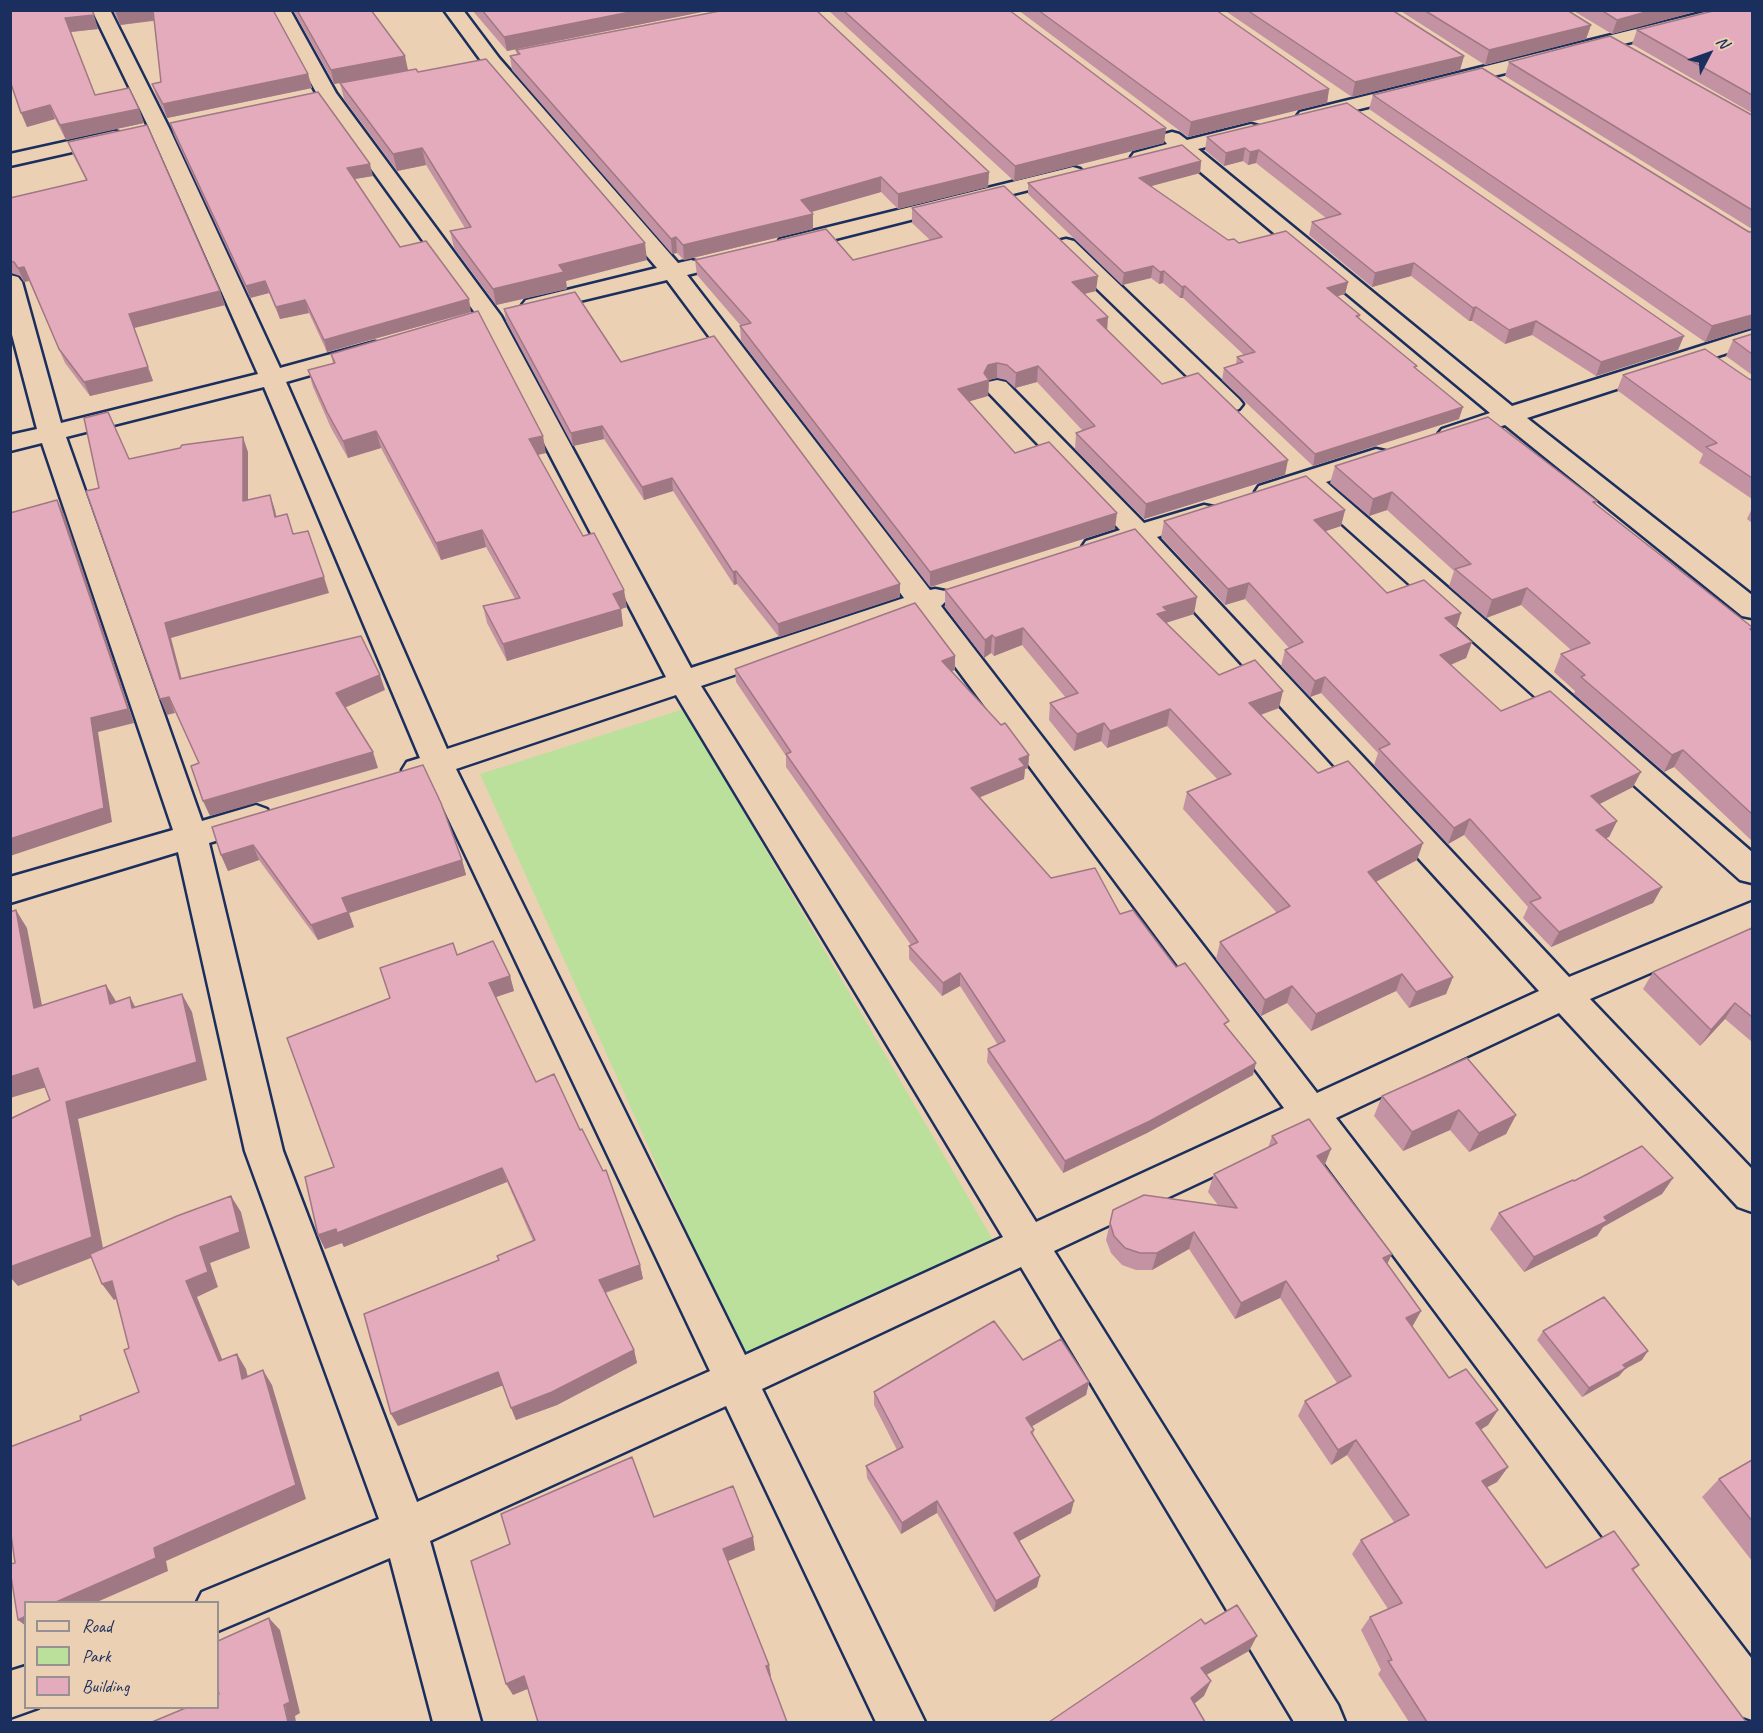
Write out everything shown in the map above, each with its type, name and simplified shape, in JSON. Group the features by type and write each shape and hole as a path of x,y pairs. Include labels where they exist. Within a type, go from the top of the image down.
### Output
{"street":[{"path":"101,10 170,126 272,378 438,764 901,1722"},
{"path":"280,10 327,94 477,319 683,681 1321,1722"},
{"path":"453,10 491,62 672,271 1752,1697"},
{"path":"1117,162 1732,11 1752,24"},
{"path":"1581,26 1629,53"},
{"path":"1461,61 1502,86"},
{"path":"1329,93 1368,119"},
{"path":"1155,125 1184,146 1508,415 1752,609"},
{"path":"10,160 170,126"},
{"path":"763,250 1095,168"},
{"path":"1050,231 1247,421"},
{"path":"477,319 706,263"},
{"path":"10,282 51,432 191,836 264,1151 405,1530 457,1722"},
{"path":"1430,440 1508,415 1690,346 1752,337"},
{"path":"10,442 272,378 397,342"},
{"path":"1690,346 1726,371"},
{"path":"997,387 1139,534 1564,995 1752,1195"},
{"path":"1074,554 1234,503 1299,471 1396,451"},
{"path":"1299,471 1752,871"},
{"path":"393,777 965,588"},
{"path":"10,890 281,810"},
{"path":"219,1608 405,1530 735,1381 1564,995 1752,915"}],"green space":[{"path":"684,709 996,1245 743,1356 480,774"}],"building":[{"path":"10,10 92,10 94,15 65,18 95,95 129,88 139,109 60,125 50,105 21,113 10,81"},
{"path":"153,10 273,10 308,74 163,104 152,84 161,82"},
{"path":"297,10 371,10 405,56 331,70"},
{"path":"482,10 640,10 504,37"},
{"path":"725,10 816,10 989,172 898,194 881,177 801,200 813,214 683,245 676,237 671,239 510,56 520,54 516,50"},
{"path":"843,10 1009,10 1166,128 1015,166"},
{"path":"1038,10 1216,10 1329,89 1191,122"},
{"path":"1247,10 1392,10 1464,56 1355,82"},
{"path":"1424,10 1567,10 1591,25 1489,50"},
{"path":"1601,10 1653,10 1617,20"},
{"path":"1717,10 1752,10 1752,95 1637,30"},
{"path":"1610,36 1752,115 1752,210 1509,62"},
{"path":"486,59 645,243 559,265 564,272 493,289 450,231 471,227 422,148 393,154 340,83"},
{"path":"1482,68 1752,232 1752,315 1712,326 1373,95"},
{"path":"318,92 370,164 347,168 400,247 426,241 469,299 324,340 305,300 276,307 265,281 246,286 170,123"},
{"path":"1347,103 1684,336 1601,362 1536,321 1509,330 1476,307 1473,308 1414,263 1375,273 1312,222 1341,214 1259,150 1250,152 1245,148 1226,153 1207,137"},
{"path":"147,125 220,291 129,314 148,367 84,382 59,349 24,267 18,268 14,262 10,261 10,198 87,180 68,142"},
{"path":"1182,145 1201,161 1139,178 1228,240 1234,239 1239,243 1286,231 1348,282 1327,288 1360,315 1356,316 1417,366 1414,367 1463,407 1315,454 1224,368 1243,362 1237,357 1255,352 1185,286 1182,287 1164,271 1160,272 1153,266 1124,273 1028,183"},
{"path":"1004,186 1098,276 1072,282 1108,317 1097,320 1162,384 1198,373 1288,460 1146,504 1076,433 1095,426 1038,366 1016,373 1007,365 997,363 988,365 984,373 989,380 958,389 1015,453 1049,442 1117,513 930,572 740,326 751,323 695,260 826,229 853,260 942,237 912,208"},
{"path":"575,292 621,362 714,336 900,584 778,624 736,571 733,572 672,478 642,487 602,426 571,433 504,309"},
{"path":"478,311 543,436 529,439 583,536 594,533 624,590 613,594 621,609 503,644 483,606 520,598 482,530 436,543 376,431 343,441 308,370 335,363 331,354"},
{"path":"1752,334 1752,354 1733,340"},
{"path":"1705,349 1752,380 1752,478 1706,447 1717,443 1623,375"},
{"path":"108,412 129,459 180,448 182,445 243,437 243,501 270,495 275,517 287,514 293,534 308,531 324,577 165,623 180,679 361,636 380,675 336,693 373,752 203,801 191,766 199,763 169,697 160,699 86,491 99,488 84,418"},
{"path":"1488,417 1597,501 1593,502 1752,627 1750,629 1752,631 1752,814 1683,750 1672,755 1581,677 1585,675 1561,654 1590,643 1527,588 1492,600 1455,569 1471,564 1392,492 1373,499 1335,466"},
{"path":"1306,476 1345,510 1314,520 1387,593 1424,580 1461,613 1445,618 1472,642 1440,655 1501,711 1550,691 1641,772 1591,796 1617,821 1596,830 1662,887 1559,932 1530,902 1541,898 1470,819 1454,828 1379,749 1390,744 1325,677 1315,681 1285,650 1303,642 1249,583 1228,589 1164,521"},
{"path":"57,500 128,709 91,718 104,808 10,839 10,513"},
{"path":"1135,529 1197,597 1163,607 1167,611 1157,614 1219,675 1255,660 1283,691 1249,703 1318,773 1348,761 1423,843 1368,872 1453,977 1416,992 1402,974 1316,1014 1292,986 1265,1000 1220,942 1290,906 1187,792 1231,774 1170,709 1110,731 1104,723 1077,734 1050,703 1078,693 1023,628 995,638 992,635 985,640 945,590"},
{"path":"915,603 955,656 942,661 1001,725 1005,723 1029,755 1019,759 1025,766 971,788 1051,878 1095,868 1120,914 1133,910 1176,967 1185,963 1229,1021 1224,1024 1256,1063 1150,1121 1065,1161 988,1049 1005,1041 960,973 943,983 909,946 918,942 786,754 791,752 735,669"},
{"path":"423,765 441,803 462,860 342,898 348,912 311,925 253,845 221,855 212,827"},
{"path":"16,910 34,1008 106,985 110,1004 130,997 132,1008 182,994 197,1062 66,1102 92,1237 10,1267 10,1119 50,1100 38,1068 10,1077 10,912"},
{"path":"1752,928 1752,1017 1735,1003 1711,1030 1653,972"},
{"path":"493,941 510,976 489,983 536,1082 554,1074 580,1130 582,1129 603,1171 606,1170 640,1265 599,1280 634,1350 552,1392 511,1408 498,1372 391,1414 364,1314 499,1260 497,1256 535,1240 502,1168 337,1233 336,1229 318,1235 305,1177 334,1167 287,1038 390,998 380,968 453,943 457,955"},
{"path":"1467,1058 1516,1115 1479,1133 1459,1110 1412,1132 1382,1096"},
{"path":"1309,1119 1331,1149 1317,1156 1392,1254 1383,1258 1421,1311 1406,1318 1449,1378 1466,1369 1498,1410 1476,1423 1508,1467 1482,1481 1546,1568 1614,1531 1639,1565 1632,1569 1746,1722 1427,1722 1388,1661 1392,1660 1370,1617 1402,1603 1361,1540 1409,1515 1356,1440 1338,1450 1305,1401 1351,1376 1286,1281 1241,1303 1194,1232 1157,1253 1140,1253 1125,1248 1114,1236 1110,1223 1113,1210 1144,1195 1237,1208 1214,1174 1277,1143 1272,1136"},
{"path":"1642,1146 1673,1178 1604,1217 1607,1221 1534,1257 1499,1213 1574,1181"},
{"path":"231,1196 240,1232 200,1247 208,1272 186,1281 219,1361 237,1354 242,1379 263,1370 296,1485 154,1548 156,1558 58,1601 24,1601 24,1617 18,1620 10,1570 10,1564 15,1563 10,1527 10,1447 81,1420 80,1416 139,1392 124,1350 129,1348 112,1281 102,1284 90,1254 177,1216"},
{"path":"1604,1297 1648,1351 1623,1365 1626,1368 1589,1388 1543,1331"},
{"path":"994,1321 1023,1360 1061,1339 1089,1382 1026,1418 1034,1430 1031,1432 1074,1501 1014,1533 1040,1576 996,1601 937,1501 902,1523 866,1466 903,1447 874,1392"},
{"path":"632,1457 654,1517 733,1486 753,1537 723,1549 769,1665 766,1666 787,1722 538,1722 524,1676 506,1684 471,1561 510,1544 501,1514"},
{"path":"1752,1460 1752,1521 1719,1479"},
{"path":"1237,1605 1257,1636 1201,1668 1211,1681 1191,1698 1205,1722 1049,1722 1201,1619 1205,1624"},
{"path":"269,1618 290,1702 284,1705 288,1722 152,1722 183,1709 219,1709 219,1641"}]}
